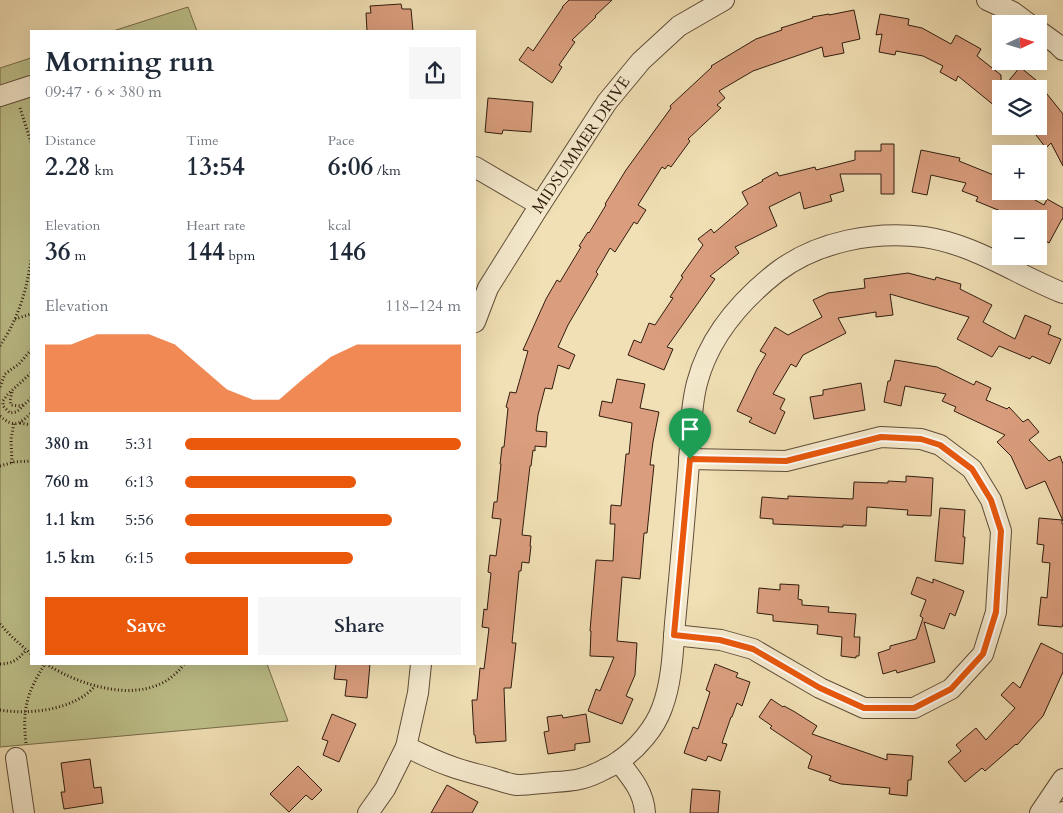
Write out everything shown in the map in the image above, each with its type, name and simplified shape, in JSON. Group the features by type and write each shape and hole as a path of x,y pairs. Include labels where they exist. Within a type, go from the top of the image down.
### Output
{"street":[{"name":"MIDSUMMER DRIVE","path":"476,319 488,288 607,102 640,61 679,26 724,0"},
{"path":"987,0 1016,15"},
{"path":"1048,36 1061,43"},
{"path":"0,96 30,86"},
{"path":"476,168 540,205"},
{"path":"406,747 450,767 515,785 579,780 595,775 619,762 652,728 662,710 668,688 690,459 691,414 698,382 709,351 729,319 758,287 786,265 821,248 848,240 900,235 956,244 1063,293"},
{"path":"674,635 720,640 753,649 820,688 864,708 914,708 951,689 983,654 996,612 1001,531 994,507 972,469 940,445 921,439 881,437 786,461 690,459"},
{"path":"368,813 385,789 406,747 418,693 421,665"},
{"path":"16,758 24,813"},
{"path":"619,762 638,787 645,813"},
{"path":"1040,813 1063,779"}],"path":[{"path":"0,346 15,320 25,289 30,265"},
{"path":"15,320 30,314"},
{"path":"0,387 5,374 19,364 30,351"},
{"path":"30,374 4,398 3,404 5,409 13,413 30,399"},
{"path":"14,389 10,404 18,406 26,404"},
{"path":"20,423 30,414"},
{"path":"0,416 9,423 30,425"},
{"path":"12,463 10,440 14,423"},
{"path":"0,466 30,461"},
{"path":"0,624 30,653"},
{"path":"0,664 8,664 17,660 26,650"},
{"path":"16,758 28,756 25,711 28,695 45,665"},
{"path":"48,665 67,676 95,686 125,690 154,686 173,676 183,665"},
{"path":"0,710 25,711 54,708 84,696 95,686"}],"green space":[{"path":"188,7 197,30 116,30"},
{"path":"30,58 30,665 267,665 288,721 0,747 0,68"}],"building":[{"path":"569,0 612,0 572,40 575,42 559,65 562,67 552,83 519,60 528,47 533,51 562,7"},
{"path":"401,4 402,9 411,9 413,30 367,30 366,13 371,13 370,6"},
{"path":"854,10 860,39 842,43 844,53 824,57 822,47 753,71 719,91 725,98 717,105 721,108 688,139 690,141 671,167 668,165 665,169 662,167 638,205 646,210 637,224 634,222 615,252 610,248 596,272 598,274 568,325 558,347 575,355 569,369 558,365 552,389 545,388 536,431 547,432 546,447 535,446 530,466 522,535 531,536 531,546 529,563 522,562 521,571 519,571 512,643 516,643 511,688 504,688 506,741 476,743 472,700 477,700 480,668 484,669 489,628 482,627 484,609 487,610 491,573 488,572 490,555 496,556 501,519 492,518 494,502 497,502 502,447 504,447 508,408 506,407 510,392 516,393 528,351 523,350 546,299 557,280 560,282 581,247 579,246 589,233 626,170 671,108 670,106 711,66 756,39 782,30 781,28 812,17"},
{"path":"880,14 909,19 908,25 922,28 951,44 956,35 981,49 977,56 992,68 992,70 1001,75 1001,80 992,80 992,104 958,76 956,81 940,72 943,66 923,56 896,51 895,55 879,52 882,34 876,35"},
{"path":"1018,70 1024,70 1036,80 1009,80"},
{"path":"1047,94 1063,114 1063,166 1051,143 1047,147 1047,145 1044,145 1036,135 1047,135"},
{"path":"488,98 533,102 531,132 503,130 502,134 485,132"},
{"path":"881,144 894,144 894,194 881,194 881,174 840,174 844,191 830,195 832,201 804,209 800,192 769,207 777,226 735,247 739,253 710,276 715,279 667,347 673,349 664,370 628,355 634,340 641,343 649,323 655,325 673,298 670,297 683,277 681,276 703,245 698,239 711,229 714,233 748,204 742,192 777,172 779,176 815,167 816,170 855,160 855,151 881,151"},
{"path":"921,150 960,158 959,161 992,174 992,200 1035,200 1044,205 1047,199 1063,208 1063,219 1049,243 1047,242 1047,210 998,210 976,201 978,197 962,191 966,183 931,175 927,195 912,192"},
{"path":"908,273 935,280 936,277 961,284 960,289 992,305 983,322 1015,339 1025,315 1051,326 1048,334 1061,339 1050,364 1032,356 1030,359 999,346 992,357 957,339 969,317 890,294 893,315 876,317 876,312 838,318 846,333 803,355 796,367 791,364 773,394 785,399 780,409 785,412 775,434 749,422 752,418 737,411 766,354 760,351 775,327 788,335 822,317 813,300 828,293 865,288 864,279"},
{"path":"895,360 937,367 974,385 976,381 991,388 986,400 1007,409 1009,407 1023,422 1028,419 1039,432 1029,440 1049,461 1060,456 1063,464 1063,521 1045,481 1026,489 1011,456 997,442 1005,435 954,411 956,407 942,401 946,394 905,386 901,406 884,402"},
{"path":"617,379 645,384 640,408 659,412 650,465 654,465 647,533 644,533 640,579 622,577 617,641 637,643 635,675 626,696 633,699 622,724 588,711 596,689 600,691 614,657 590,656 590,631 596,560 613,561 615,524 610,524 611,505 621,506 626,454 629,454 632,423 599,416 602,401 612,403"},
{"path":"861,383 865,410 814,419 810,397 823,395 823,390"},
{"path":"906,476 933,478 931,516 907,515 908,510 867,507 866,526 843,525 843,527 773,524 773,519 760,518 762,497 788,499 788,496 853,499 854,482 906,482"},
{"path":"940,508 965,510 963,564 935,561"},
{"path":"1039,518 1062,520 1063,524 1062,627 1038,625 1041,597 1047,598 1050,563 1042,562 1044,545 1037,544"},
{"path":"917,577 933,583 933,579 964,591 955,616 950,613 944,629 924,622 935,662 897,673 896,670 883,674 878,653 890,649 890,646 916,639 923,618 920,616 926,600 911,594"},
{"path":"780,584 799,585 798,599 802,600 802,605 829,607 828,612 856,614 854,637 860,637 859,656 856,656 856,658 841,656 842,637 817,634 818,625 773,621 773,615 757,613 759,588 780,590"},
{"path":"1041,643 1063,654 1063,672 1043,716 1017,745 985,771 982,768 965,782 948,762 961,751 956,745 976,728 986,740 1015,708 1001,695 1013,682 1020,688"},
{"path":"715,664 738,673 736,677 750,682 742,706 737,703 731,717 722,743 727,744 721,761 708,756 706,761 684,753 693,727 698,729 710,692 706,690"},
{"path":"336,665 370,665 367,698 345,696 347,680 334,679"},
{"path":"771,699 817,726 812,734 887,760 887,754 913,756 911,780 908,780 907,796 889,794 890,788 841,784 829,780 831,776 808,768 812,756 770,728 772,726 759,717"},
{"path":"332,714 356,724 339,762 323,755 328,741 322,739"},
{"path":"586,714 590,742 575,744 575,750 548,754 544,732 549,731 547,717 562,715 563,718"},
{"path":"90,759 94,788 101,787 103,803 64,809 61,792 65,792 61,763"},
{"path":"298,766 322,790 312,800 306,795 289,812 270,794"},
{"path":"447,785 478,802 472,813 431,813"},
{"path":"692,789 720,791 718,813 690,813"}],"route":[{"path":"881,437 921,439 940,445 972,469 991,500 1001,531 996,612 983,654 951,689 914,708 864,708 820,688 753,649 720,640 674,635 690,459 786,461 881,437"}]}
